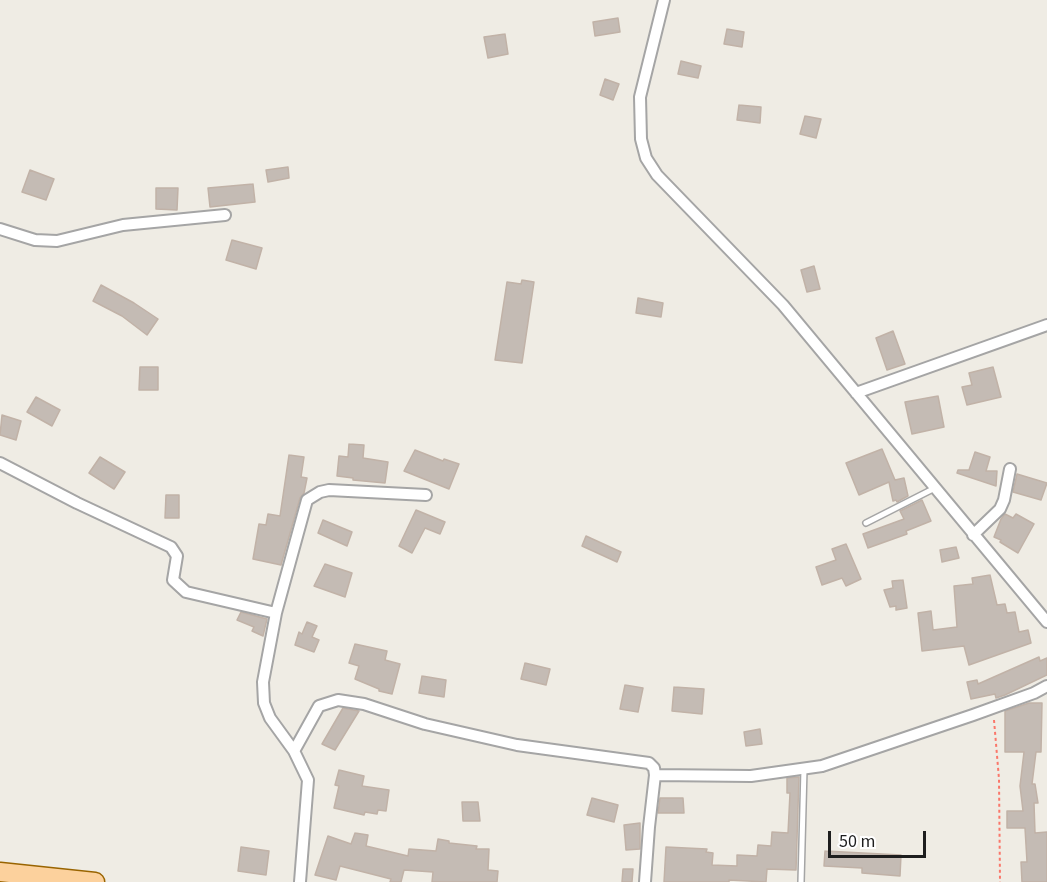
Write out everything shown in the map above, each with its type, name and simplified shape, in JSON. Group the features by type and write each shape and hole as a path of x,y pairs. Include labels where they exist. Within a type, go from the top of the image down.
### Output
{"main road":[{"path":"0,873 95,882"}],"street":[{"path":"663,0 640,97 641,139 646,158 657,175 783,305 1047,622"},
{"path":"0,229 35,240 57,241 123,225 225,214"},
{"path":"856,393 1047,325"},
{"path":"0,463 77,503 171,547 177,556 173,580 186,592 276,613"},
{"path":"973,535 1000,509 1010,469"},
{"path":"300,882 309,786 307,776 294,751 270,718 264,703 263,682 276,613 307,500 312,495 329,490 426,495"},
{"path":"655,775 751,776 822,766 1034,693 1047,686"},
{"path":"294,751 319,706 338,700 364,704 425,724 517,745 649,763 654,768 655,775 645,882"}],"lane":[{"path":"866,523 935,488"},
{"path":"801,882 804,769"}],"path":[{"path":"993,707 999,779 1000,882"}],"building":[{"path":"618,18 620,32 595,36 593,22"},
{"path":"727,29 744,32 742,47 724,44"},
{"path":"505,34 508,54 488,58 484,37"},
{"path":"681,61 701,66 698,78 678,74"},
{"path":"605,79 619,84 613,100 600,95"},
{"path":"739,105 761,107 760,123 737,120"},
{"path":"805,116 821,119 816,138 800,134"},
{"path":"288,167 289,178 268,182 266,170"},
{"path":"30,170 54,179 46,200 22,192"},
{"path":"253,184 255,202 210,207 208,188"},
{"path":"156,188 178,188 177,210 156,209"},
{"path":"232,240 262,248 256,269 226,260"},
{"path":"814,266 820,289 807,292 801,270"},
{"path":"522,280 534,282 522,363 495,360 507,282 521,284"},
{"path":"101,285 158,319 147,335 122,316 93,301"},
{"path":"638,298 663,303 661,317 636,313"},
{"path":"893,331 905,364 887,370 876,338"},
{"path":"140,367 158,367 158,390 139,390"},
{"path":"993,367 1001,397 967,405 962,387 972,385 969,373"},
{"path":"938,396 944,427 912,434 905,402"},
{"path":"36,397 60,410 52,426 27,412"},
{"path":"2,415 21,421 16,440 0,435"},
{"path":"349,444 364,445 363,458 388,462 385,483 337,476 339,456 348,457"},
{"path":"882,449 895,480 904,478 908,496 897,502 893,501 889,482 859,495 846,463"},
{"path":"415,450 443,461 444,459 459,464 449,489 404,471"},
{"path":"975,452 990,457 986,471 997,471 996,486 957,473 958,470 969,470"},
{"path":"289,455 304,457 301,477 307,478 281,565 253,559 259,524 266,525 268,514 280,516"},
{"path":"100,457 125,472 114,489 89,473"},
{"path":"1017,474 1047,483 1041,500 1013,492"},
{"path":"166,495 179,495 179,518 165,518"},
{"path":"922,500 931,521 906,531 907,534 868,548 863,534 904,519 900,511"},
{"path":"416,510 445,522 440,534 425,528 412,553 399,546"},
{"path":"1005,514 1013,518 1016,514 1034,524 1018,553 994,537"},
{"path":"323,520 352,532 347,546 318,533"},
{"path":"586,536 621,552 617,562 582,546"},
{"path":"846,544 861,579 846,586 842,578 822,585 816,567 836,560 832,549"},
{"path":"956,547 959,558 942,562 940,550"},
{"path":"325,564 352,573 345,597 314,586"},
{"path":"990,575 997,605 1005,604 1007,613 1015,612 1019,632 1028,630 1031,643 969,665 964,646 922,651 918,613 931,611 933,630 957,627 954,586 973,584 972,578"},
{"path":"903,580 907,608 896,610 896,606 890,607 884,590 893,588 892,581"},
{"path":"241,612 267,619 263,636 252,631 254,627 237,620"},
{"path":"307,622 317,626 312,637 319,640 314,652 295,645 299,632 302,634"},
{"path":"355,644 387,651 385,660 400,664 392,694 379,691 355,679 359,666 349,663"},
{"path":"1039,657 1040,661 1047,658 1047,675 996,698 995,694 971,699 967,682 977,680 978,684"},
{"path":"525,663 550,669 546,685 521,679"},
{"path":"422,676 446,680 444,697 419,693"},
{"path":"625,685 643,688 638,712 620,709"},
{"path":"674,687 704,689 702,714 672,711"},
{"path":"1029,703 1042,703 1041,752 1036,752 1032,784 1035,784 1038,803 1034,803 1035,833 1047,832 1047,882 1022,882 1021,862 1027,862 1025,828 1007,828 1007,811 1023,811 1020,786 1024,752 1005,752 1005,711"},
{"path":"343,708 359,711 335,750 322,744"},
{"path":"760,729 762,744 746,746 744,732"},
{"path":"339,770 364,776 362,786 389,790 386,811 378,810 377,814 365,812 364,815 334,808 339,786 335,785"},
{"path":"799,777 796,870 767,869 766,882 729,880 729,882 664,882 666,847 707,849 706,852 713,853 712,865 737,866 737,855 757,856 758,845 771,846 772,832 788,833 790,793 787,793 787,778"},
{"path":"592,798 618,805 614,822 587,815"},
{"path":"660,798 683,798 684,813 658,813"},
{"path":"462,802 478,802 480,821 463,821"},
{"path":"640,823 640,849 626,850 624,825"},
{"path":"355,833 368,835 366,846 408,856 409,849 436,851 438,839 449,841 449,843 477,846 476,849 489,849 488,870 498,871 497,882 432,882 433,872 404,870 401,882 390,882 391,879 340,866 336,880 315,875 328,836 351,844"},
{"path":"241,847 269,851 266,875 238,871"},
{"path":"825,851 901,855 900,876 862,873 862,868 824,866"},
{"path":"623,869 633,869 632,882 622,882"}]}
